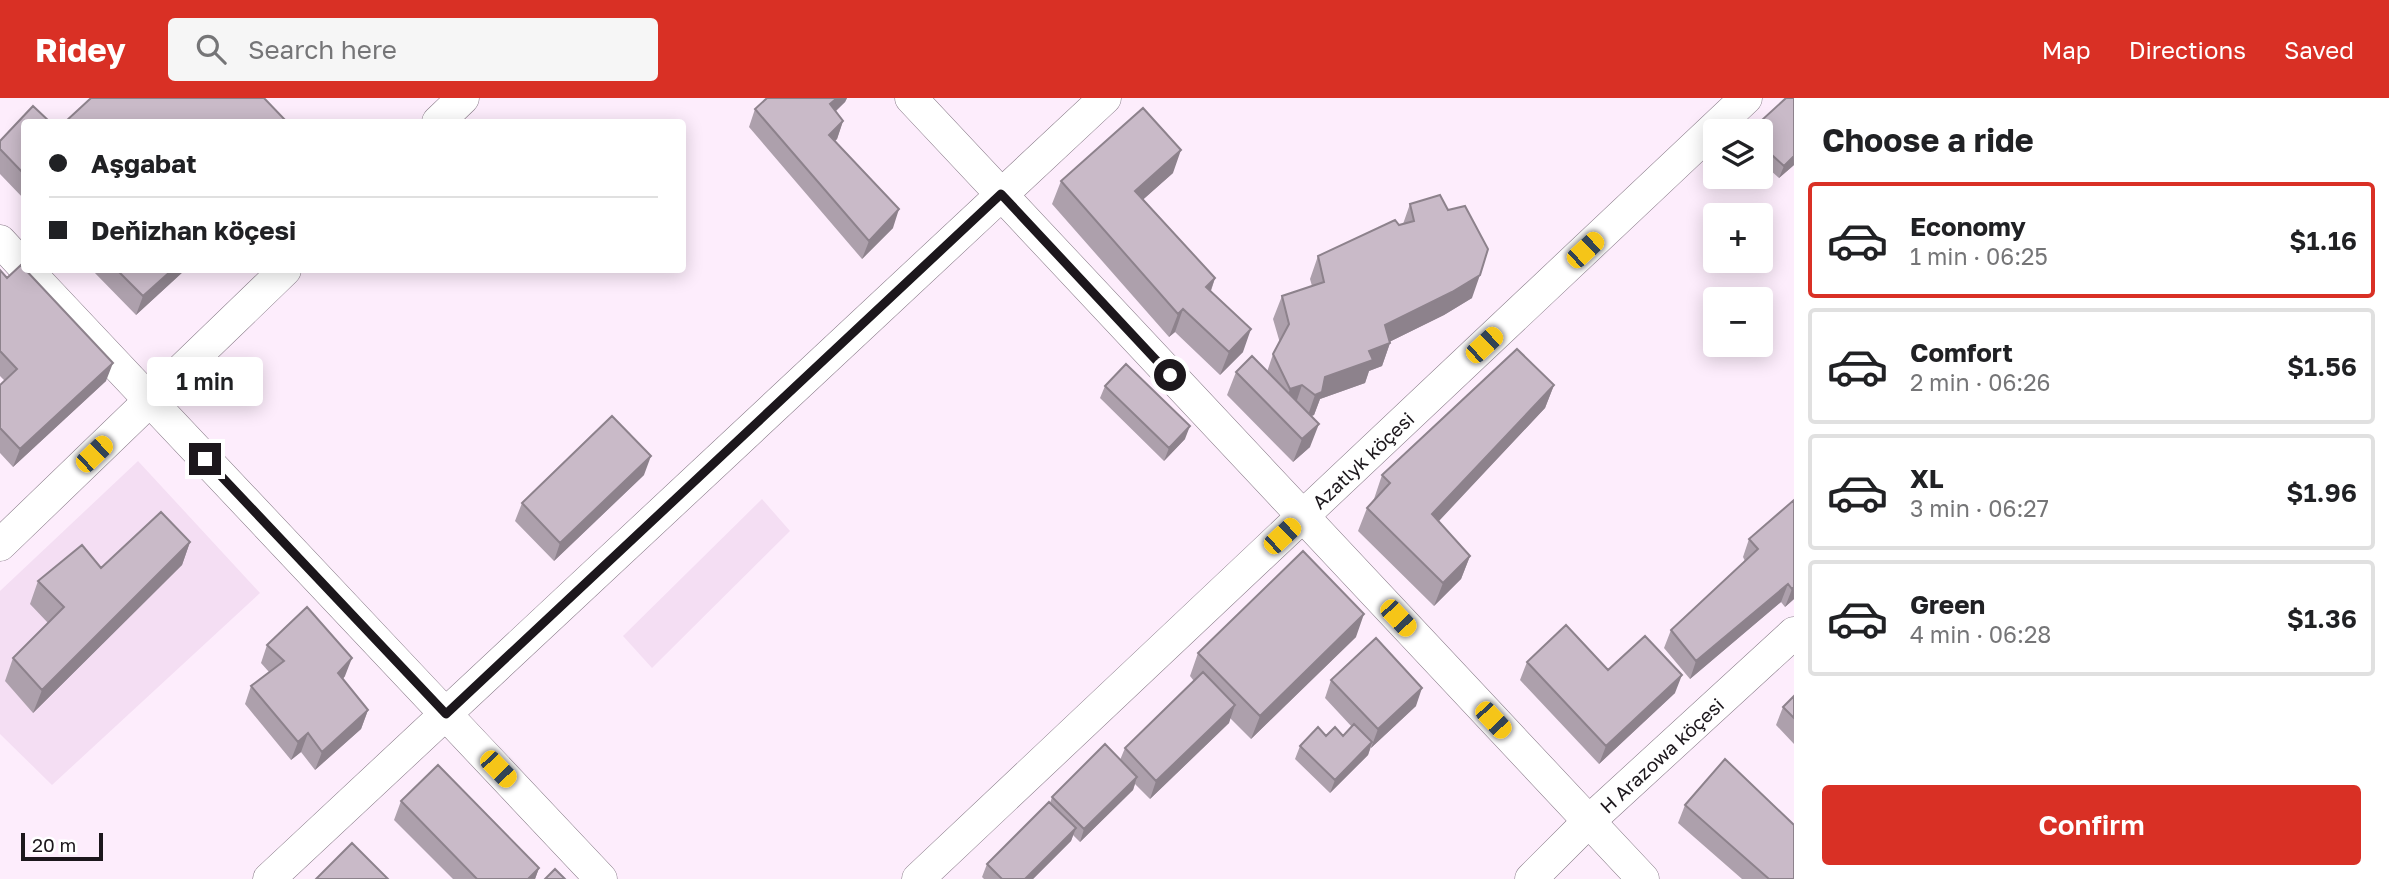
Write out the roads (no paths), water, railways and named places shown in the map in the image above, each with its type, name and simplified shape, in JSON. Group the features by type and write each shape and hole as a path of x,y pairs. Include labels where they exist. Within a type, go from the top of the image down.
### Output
{"street":[{"path":"441,119 463,98"},
{"path":"911,98 1643,879"},
{"path":"269,879 1105,98"},
{"name":"Azatlyk köçesi","path":"918,879 1746,98"},
{"path":"0,241 21,263"},
{"path":"31,273 601,879"},
{"path":"0,545 282,273"},
{"name":"H Arazowa köçesi","path":"1531,879 1588,822 1794,633"}]}
